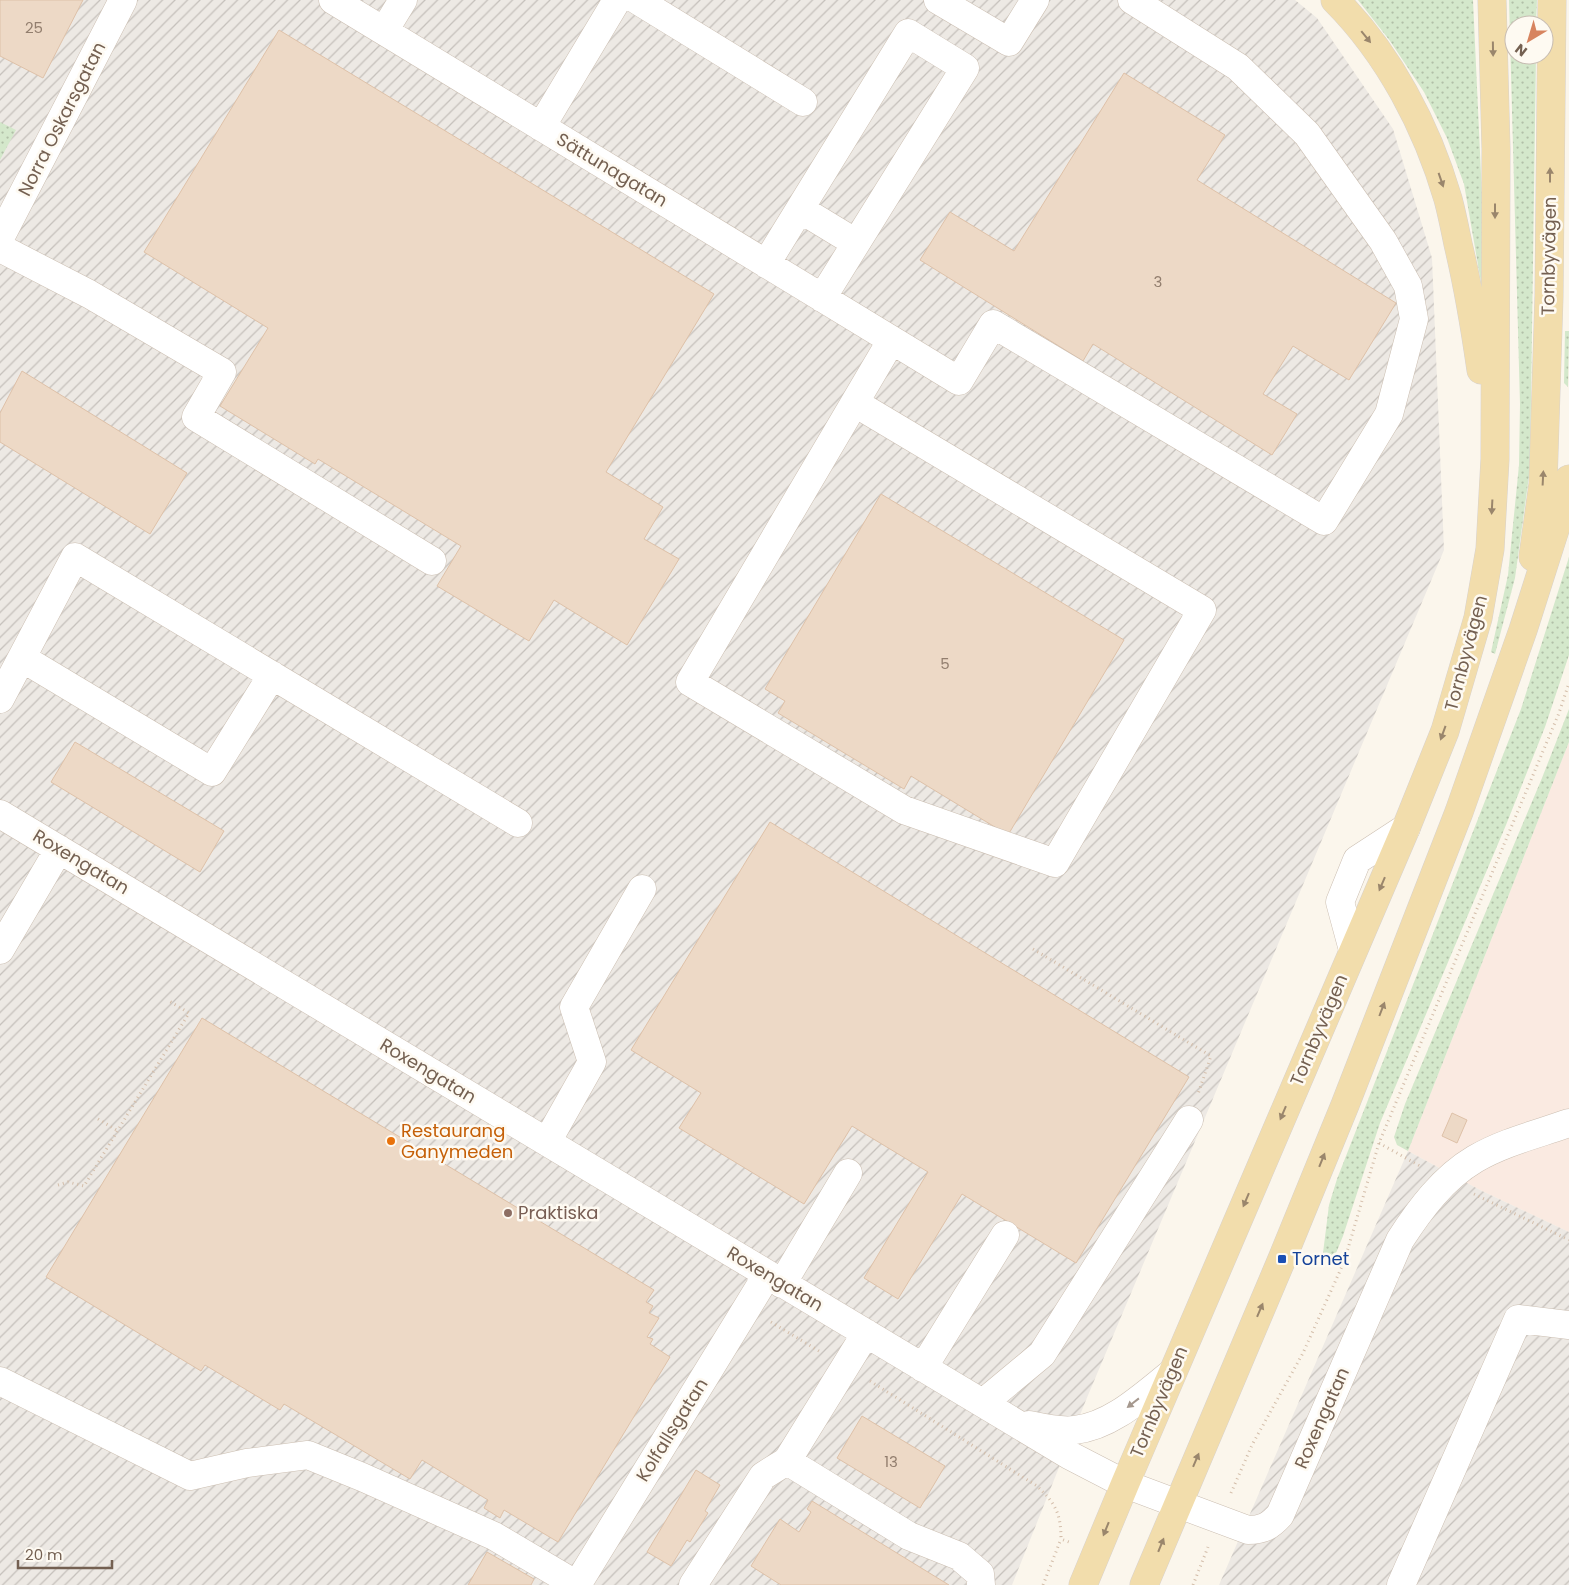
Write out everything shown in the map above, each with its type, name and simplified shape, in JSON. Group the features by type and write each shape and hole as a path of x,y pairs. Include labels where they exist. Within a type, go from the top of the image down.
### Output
{"main road":[{"name":"Tornbyvägen","path":"1335,0 1376,49 1407,97 1430,149 1445,191 1471,300 1495,458"},
{"name":"Tornbyvägen","path":"1083,1585 1406,828 1445,731 1478,618 1490,549 1495,458 1496,149 1492,0"},
{"name":"Tornbyvägen","path":"1523,630 1543,484 1549,296 1552,0"},
{"name":"Tornbyvägen","path":"1144,1585 1345,1105 1459,812 1523,630 1566,495 1569,479"}],"street":[{"name":"Norra Oskarsgatan","path":"0,238 123,0"},
{"name":"Sättunagatan","path":"333,0 959,381 993,324 1324,521 1389,414 1414,319 1408,286 1384,241 1307,134 1238,67 1132,0"},
{"path":"384,31 402,0"},
{"path":"541,127 617,0"},
{"path":"637,0 803,102"},
{"path":"938,0 1009,42 1035,0"},
{"path":"766,264 908,33 965,68 822,298"},
{"path":"800,209 856,243"},
{"path":"0,248 89,294 222,372 196,417 432,561"},
{"path":"855,403 1202,610 1055,863 904,810 690,682 891,341"},
{"path":"0,699 75,557 518,823"},
{"path":"22,658 212,772 272,675"},
{"name":"Roxengatan","path":"0,814 1078,1460 1125,1484 1248,1530 1260,1530 1270,1526 1280,1515 1400,1240 1419,1210 1446,1180 1474,1159 1508,1143 1569,1123"},
{"path":"0,950 59,850"},
{"path":"547,1142 592,1062 574,1007 642,889"},
{"path":"984,1403 1042,1354 1189,1120"},
{"name":"Kolfallsgatan","path":"577,1585 747,1308 775,1279 848,1173"},
{"path":"923,1368 1005,1236"},
{"path":"1400,1585 1518,1319 1569,1325"},
{"path":"693,1585 763,1476 787,1461 866,1333"},
{"name":"Roxengatan","path":"1011,1420 1043,1429 1075,1430 1102,1422 1124,1410 1172,1373"},
{"path":"0,1381 190,1476 247,1463 308,1455 494,1536 577,1585"},
{"path":"787,1461 909,1536 958,1556 980,1574 981,1585"}],"path":[{"path":"1193,1585 1252,1445 1303,1353 1344,1262 1380,1142 1555,722 1569,683"},
{"path":"1033,949 1211,1056 1189,1120"},
{"path":"58,1185 68,1182 84,1186 118,1131 189,1013 169,1001"},
{"path":"98,1119 118,1131"},
{"path":"1380,1142 1446,1180 1569,1240"},
{"path":"747,1308 845,1366 1037,1486 1048,1496 1057,1509 1061,1523 1061,1539 1043,1585"},
{"path":"1061,1539 1096,1553"}],"shaded area":[{"path":"0,0 1295,0 1317,18 1393,129 1432,258 1444,550 1086,1400 1012,1585 0,1585"},
{"path":"1569,742 1569,1232 1480,1190 1408,1151"},
{"path":"1408,1151 1480,1190 1569,1232 1569,1585 1219,1585"}],"green space":[{"path":"1358,0 1473,0 1487,305 1483,294 1464,184 1447,138 1424,92 1390,41"},
{"path":"1509,0 1537,0 1536,15 1509,15"},
{"path":"1511,65 1536,65 1530,469 1515,578 1495,654 1491,652 1508,575 1519,465 1520,404"},
{"path":"0,122 16,130 0,160"},
{"path":"1565,331 1569,331 1568,387 1564,383"},
{"path":"1569,557 1569,655 1545,727 1506,825 1380,1123 1334,1258 1323,1253 1329,1205 1337,1179 1521,709"},
{"path":"1569,709 1569,742 1408,1151 1397,1145 1394,1137 1405,1104 1542,778"}],"building":[{"path":"0,0 83,0 43,78 0,56"},
{"path":"279,30 714,294 606,472 663,507 644,539 679,559 627,645 554,600 529,641 437,586 461,546 318,459 315,464 220,406 268,328 144,252"},
{"path":"1124,73 1225,135 1197,180 1396,303 1349,380 1293,346 1263,394 1297,414 1272,455 1093,344 1083,361 920,260 950,212 1014,251"},
{"path":"22,371 187,473 150,534 0,442 0,413"},
{"path":"881,494 1124,640 1008,835 911,776 904,789 778,713 785,701 765,689"},
{"path":"75,742 224,831 200,872 51,782"},
{"path":"770,822 1189,1077 1076,1263 962,1194 898,1299 864,1278 928,1172 852,1126 804,1204 679,1128 701,1093 631,1050"},
{"path":"202,1018 654,1290 646,1302 653,1306 649,1313 659,1318 647,1337 653,1339 650,1344 670,1357 558,1542 504,1510 500,1518 484,1508 488,1500 422,1460 410,1479 284,1404 280,1410 205,1365 201,1371 46,1277"},
{"path":"1452,1113 1467,1120 1457,1143 1442,1136"},
{"path":"862,1416 945,1466 920,1508 837,1458"},
{"path":"696,1470 720,1485 705,1511 708,1513 690,1542 687,1540 671,1566 647,1552"},
{"path":"812,1501 949,1585 781,1585 751,1566 780,1519 799,1532 811,1512 807,1509"},
{"path":"487,1552 534,1579 531,1585 468,1585"}],"place":[{"name":"Restaurang Ganymeden","path":"391,1141"},
{"name":"Praktiska","path":"508,1213"},
{"name":"Tornet","path":"1282,1259"}]}
